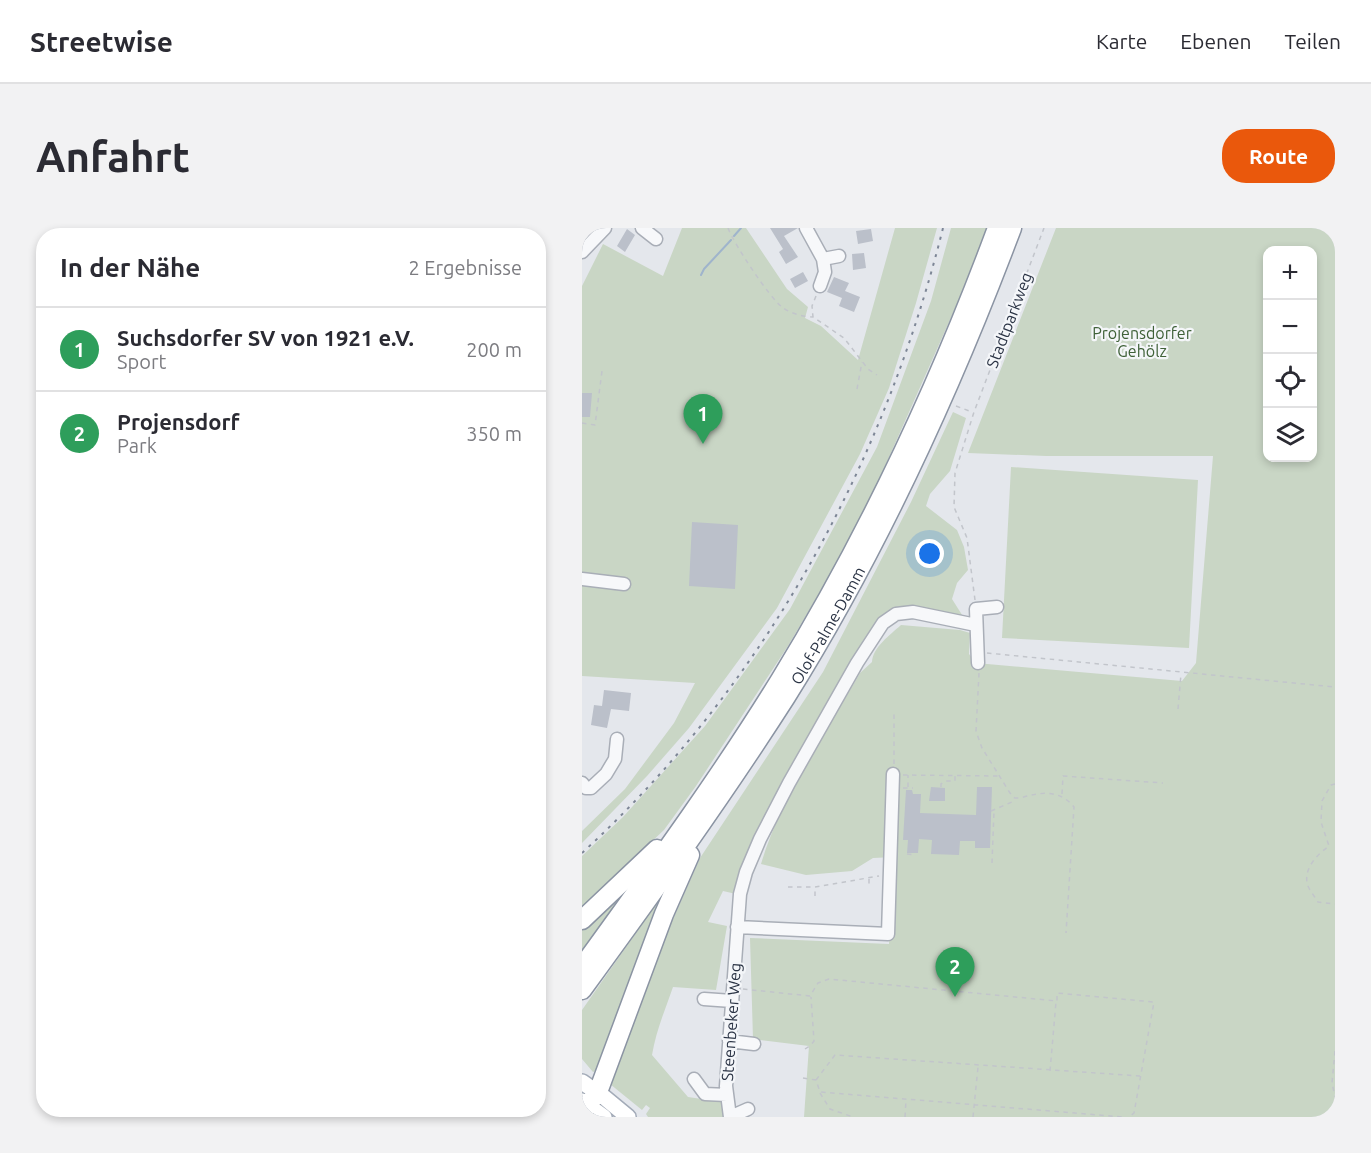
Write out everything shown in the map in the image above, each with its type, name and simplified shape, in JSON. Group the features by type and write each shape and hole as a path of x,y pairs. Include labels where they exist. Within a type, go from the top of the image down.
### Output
{"highway":[{"name":"Olof-Palme-Damm","path":"582,990 705,807 849,560 906,445 943,362 997,228"},
{"name":"Olof-Palme-Damm","path":"582,967 705,807 786,696 858,573 951,378 1012,228"},
{"path":"582,920 705,807"},
{"path":"588,1103 705,807"}],"main road":[{"path":"582,1082 588,1103 604,1117"},
{"path":"588,1103 628,1117"}],"street":[{"path":"582,252 605,228"},
{"path":"642,228 656,239"},
{"path":"806,228 823,259 825,272 820,286"},
{"path":"823,259 839,256"},
{"path":"582,579 624,584"},
{"path":"978,663 976,609 997,607"},
{"name":"Steenbeker Weg","path":"730,1117 727,1095 729,1041 740,894 746,872 760,839 857,663 883,623 896,614 913,612 976,625"},
{"path":"582,783 586,788 591,788 606,774 615,759 617,739"},
{"path":"737,927 888,934 893,774"},
{"path":"704,999 732,994"},
{"path":"729,1041 754,1044"},
{"path":"694,1079 705,1094 727,1095"},
{"path":"730,1117 748,1109"}],"path":[{"path":"728,228 740,250 783,309 813,317 844,338 862,362 877,375"},
{"name":"Stadtparkweg","path":"976,609 967,538 953,502 958,458 1044,228"},
{"path":"813,317 812,306 820,286"},
{"path":"857,389 862,362"},
{"path":"582,423 596,425 602,371"},
{"path":"956,406 974,412"},
{"path":"978,644 987,652 1335,687"},
{"path":"978,663 976,731 982,748 1015,798"},
{"path":"1178,709 1181,673"},
{"path":"894,714 893,774 999,776"},
{"path":"908,775 908,788"},
{"path":"941,787 941,784 946,781 955,781 955,775"},
{"path":"1062,795 1063,776 1163,783"},
{"path":"1335,784 1331,785 1322,801 1321,822 1329,846 1315,857 1308,873 1307,884 1318,902 1335,903"},
{"path":"992,863 993,811 1012,802 1015,798 1051,792 1062,795 1074,807 1066,933"},
{"path":"907,854 916,855"},
{"path":"788,887 842,885 890,874"},
{"path":"869,878 869,885"},
{"path":"815,887 815,896"},
{"path":"805,1048 812,1045 814,1041 810,996 818,983 828,980 1057,1001"},
{"path":"1050,1071 1057,993 1154,1002 1134,1113 1129,1117"},
{"path":"732,994 810,996"},
{"path":"1335,1050 1332,1083 1335,1097"},
{"path":"816,1080 835,1055 1141,1076"},
{"path":"973,1117 978,1066"},
{"path":"803,1078 816,1080"},
{"path":"816,1080 830,1109 853,1117"},
{"path":"820,1092 1123,1117"},
{"path":"905,1117 906,1100"},
{"path":"1044,1111 1044,1117"}],"green space":[{"path":"682,228 746,228 787,289 808,307 805,318 821,326 858,360 895,228 937,228 889,388 860,454 777,608 689,728 647,776 582,843 582,831 625,789 674,723 695,683 582,676 582,286 603,244 663,276"},
{"path":"951,228 987,228 957,304 870,500 837,563 788,646 696,786 664,830 582,907 582,856 623,817 705,726 790,609 877,447 931,301"},
{"name":"Projensdorfer Gehölz","path":"1056,228 1335,228 1335,1117 804,1117 809,1046 753,1039 750,938 889,944 894,857 873,858 852,871 806,875 761,864 780,815 819,742 860,673 872,662 875,651 901,625 960,630 970,633 969,654 976,663 1182,681 1196,663 1213,456 1046,456 968,453"},
{"path":"953,412 966,418 950,471 930,494 926,506 957,530 964,547 968,570 957,583 952,599 964,618 886,615 736,894 723,891 708,922 727,926 716,990 673,987 658,1029 652,1055 688,1097 722,1102 724,1117 648,1117 646,1114 650,1108 646,1105 642,1110 610,1084 651,969 700,858 823,672 911,502"},
{"path":"1011,467 1198,480 1189,648 1002,638"},
{"path":"675,877 600,1069 593,1072 582,1059 582,1010"},
{"path":"637,878 582,952 582,930"}],"building":[{"path":"770,228 798,228 784,236 798,257 786,264 779,252 783,249"},
{"path":"627,229 635,235 625,252 617,246"},
{"path":"871,229 873,241 858,244 856,231"},
{"path":"864,253 866,268 853,270 852,254"},
{"path":"803,272 808,281 795,288 790,279"},
{"path":"834,277 849,283 845,291 860,297 854,312 839,306 842,298 827,292"},
{"path":"582,393 592,393 590,417 582,417"},
{"path":"692,522 738,525 735,589 689,586"},
{"path":"604,690 631,693 629,711 611,709 607,728 591,725 594,705 602,706"},
{"path":"931,787 945,788 945,801 929,801"},
{"path":"977,787 992,787 990,848 975,848 975,841 960,841 959,855 931,854 932,840 919,839 918,853 907,853 908,840 903,840 906,790 912,790 913,794 921,794 920,813 976,815"}],"waterway":[{"path":"734,236 741,228"},
{"path":"701,275 731,240"}],"railway":[{"path":"582,853 647,788 706,719 760,645 808,567 851,486 887,402 918,316 943,228"}],"place":[{"name":"Suchsdorfer SV von 1921 e.V.","path":"703,444"},
{"name":"Projensdorf","path":"955,997"}]}
